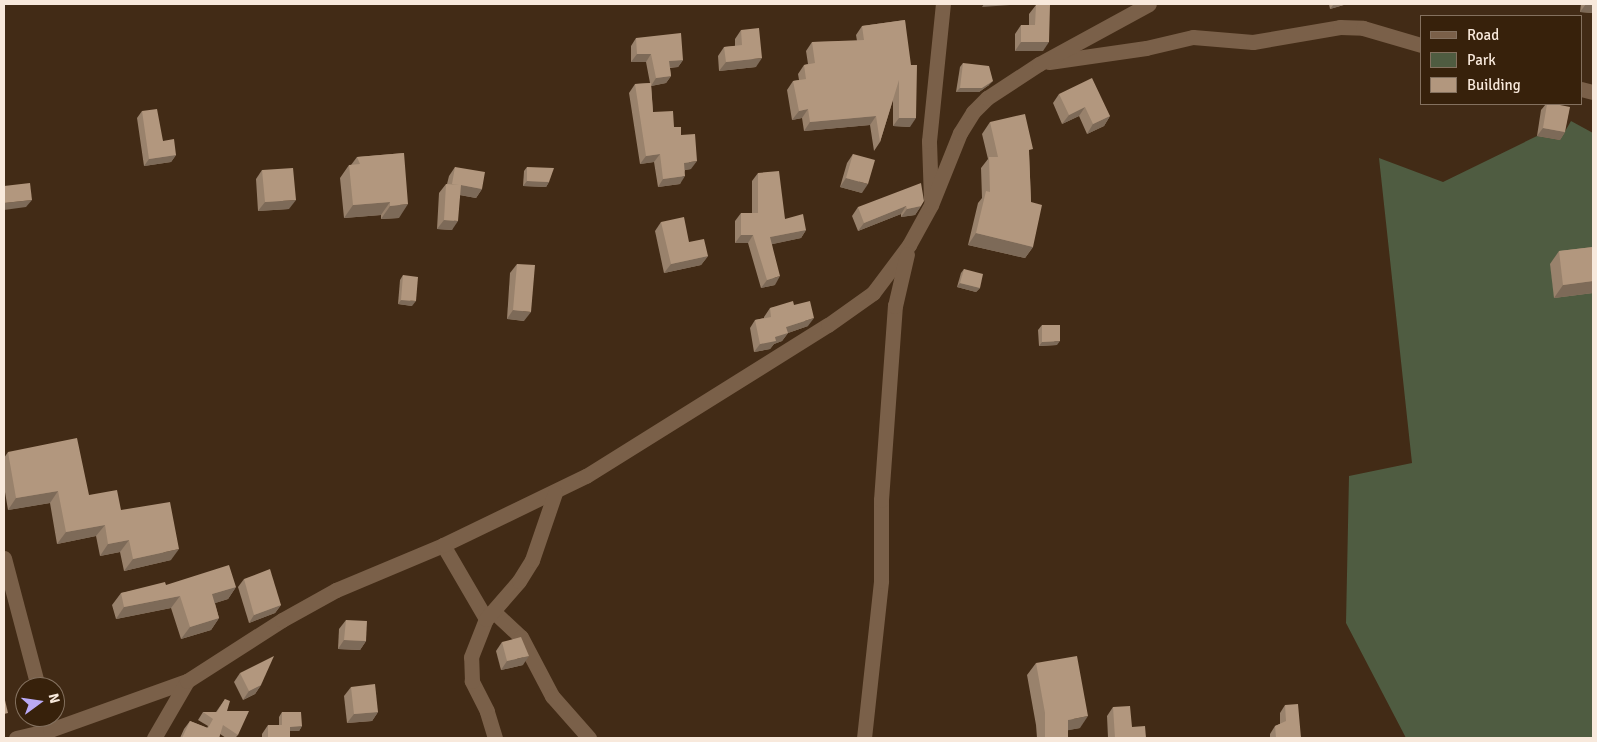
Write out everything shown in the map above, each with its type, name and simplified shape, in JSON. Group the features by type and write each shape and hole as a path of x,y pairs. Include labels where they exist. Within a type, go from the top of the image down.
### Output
{"street":[{"path":"932,205 929,140 943,4"},
{"path":"16,738 52,729 187,681 282,620 336,590 443,545 556,493 850,309 884,281 909,245 932,205 960,133 973,112 987,98 1040,64 1149,4"},
{"path":"1040,64 1146,48 1193,37 1253,42 1340,27 1363,28 1420,45"},
{"path":"864,738 881,581 881,500 895,306 909,245"},
{"path":"495,738 469,666 490,615 519,581 532,560 556,493"},
{"path":"443,545 490,615 521,637 552,696 588,738"},
{"path":"4,558 35,677"},
{"path":"154,738 187,681"}],"green space":[{"path":"1571,121 1593,133 1593,738 1406,738 1346,623 1349,476 1412,463 1379,158 1443,182 1537,136 1560,140"}],"building":[{"path":"1036,5 1050,5 1049,42 1021,42 1021,25 1035,25"},
{"path":"905,20 911,65 917,65 916,118 899,118 899,80 880,142 876,116 810,122 808,109 799,111 793,81 806,79 804,65 815,63 812,42 864,40 862,26"},
{"path":"759,28 762,58 726,62 724,47 742,45 741,30"},
{"path":"681,33 683,60 669,61 671,76 656,78 651,54 637,54 636,38"},
{"path":"963,63 989,66 993,81 982,88 960,88"},
{"path":"1092,78 1110,116 1093,124 1085,107 1069,115 1059,94"},
{"path":"651,83 653,112 673,111 674,127 681,127 681,135 695,134 697,161 684,163 685,176 663,179 660,154 646,156 635,84"},
{"path":"1547,105 1570,107 1565,132 1543,128"},
{"path":"157,109 163,141 174,139 176,155 149,159 142,111"},
{"path":"1025,114 1033,149 1029,150 1031,202 1042,205 1033,247 976,233 986,191 990,192 989,157 998,157 990,122"},
{"path":"404,153 408,204 390,206 390,202 353,205 349,165 360,164 357,157"},
{"path":"853,154 875,160 868,184 846,178"},
{"path":"455,167 485,172 482,189 461,185 458,221 444,220 446,184 459,185 452,184"},
{"path":"527,167 554,168 549,182 527,181"},
{"path":"293,168 296,200 265,202 262,170"},
{"path":"779,171 785,219 803,214 806,230 770,237 780,276 767,280 753,235 741,235 741,213 758,213 758,173"},
{"path":"30,183 32,200 4,203 4,186"},
{"path":"921,183 924,201 921,206 907,209 906,206 864,223 858,207"},
{"path":"684,217 689,242 704,239 708,256 671,264 661,222"},
{"path":"1593,247 1593,281 1563,285 1559,251"},
{"path":"517,264 535,265 531,312 513,310"},
{"path":"964,269 983,274 980,288 960,283"},
{"path":"403,275 418,277 416,301 401,300"},
{"path":"793,301 794,305 810,301 814,318 786,327 788,333 775,337 776,341 760,344 755,320 771,317 770,308"},
{"path":"1042,325 1060,325 1060,341 1042,342"},
{"path":"77,438 89,495 117,490 121,510 170,502 179,549 133,559 129,540 108,544 105,525 66,532 58,491 16,498 8,452"},
{"path":"229,565 236,587 212,594 219,618 190,627 180,596 124,607 121,593 165,582 166,585"},
{"path":"270,569 281,605 254,615 244,579"},
{"path":"346,620 367,621 366,641 344,640"},
{"path":"521,637 529,656 507,661 502,642"},
{"path":"274,656 261,685 249,691 240,673"},
{"path":"1077,656 1088,716 1068,720 1068,738 1045,738 1045,713 1036,663"},
{"path":"375,684 378,712 354,714 351,687"},
{"path":"4,696 8,713 4,714"},
{"path":"225,699 230,701 227,711 249,711 238,735 223,725 219,738 182,738 190,721 208,728 213,719 203,712 217,712"},
{"path":"1298,704 1301,738 1276,738 1275,726 1286,721 1285,705"},
{"path":"1130,706 1132,727 1145,726 1146,738 1115,738 1113,707"},
{"path":"282,712 301,712 302,726 290,727 290,725 282,725"},
{"path":"268,725 290,725 290,738 268,738"}]}
